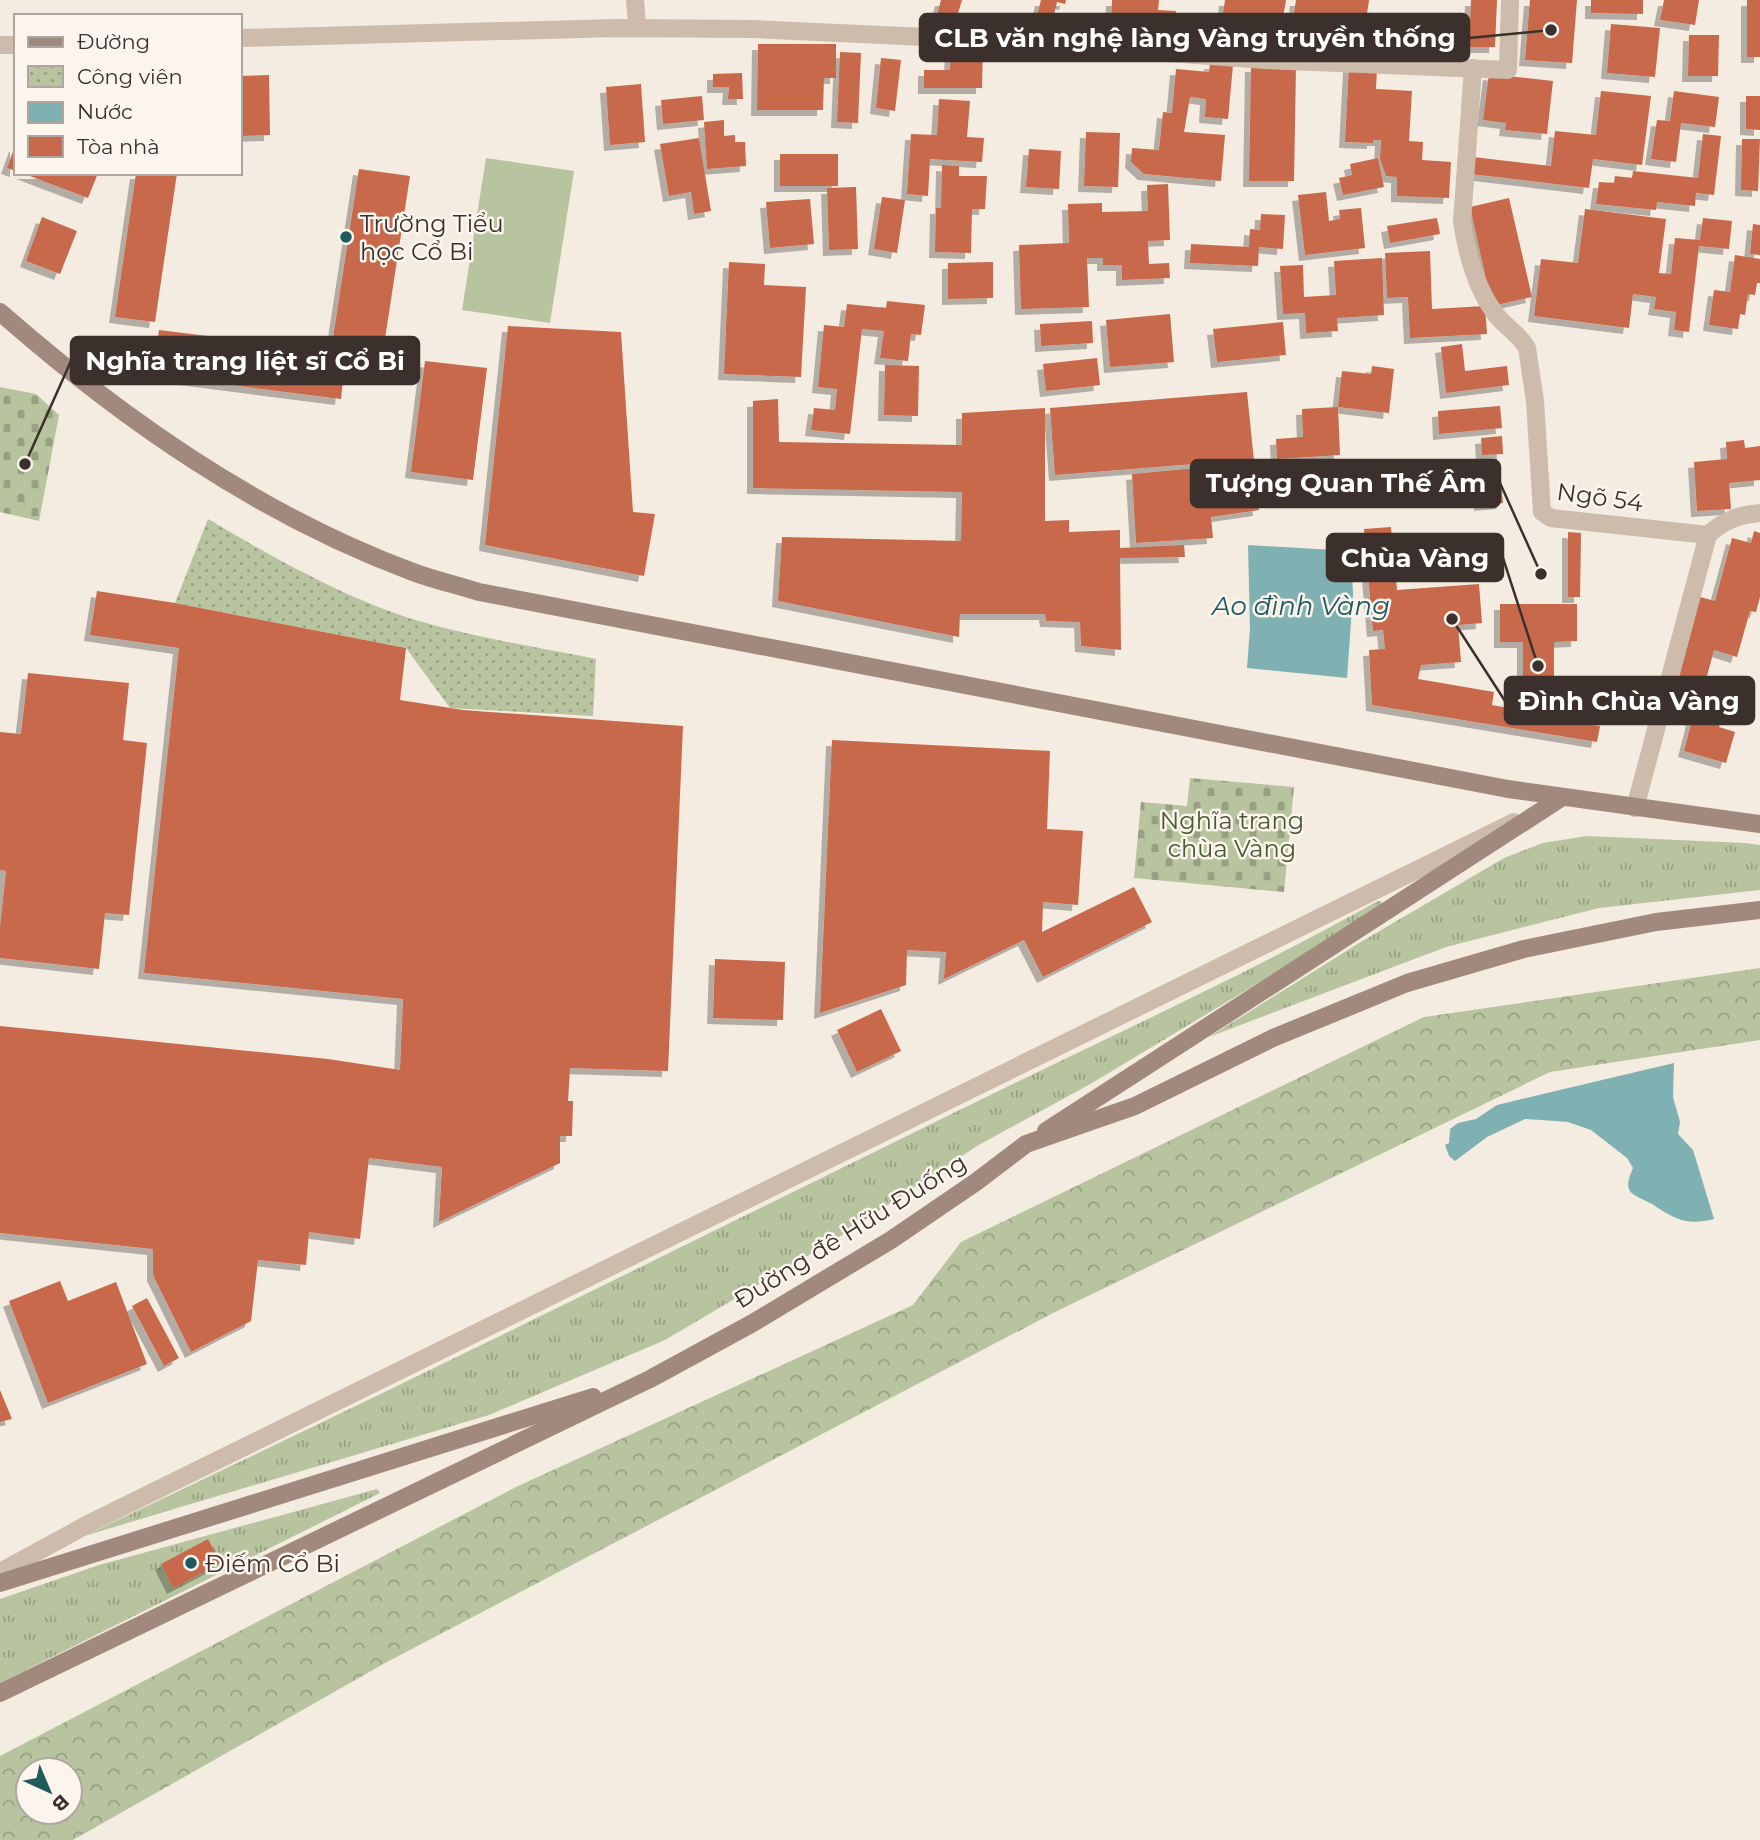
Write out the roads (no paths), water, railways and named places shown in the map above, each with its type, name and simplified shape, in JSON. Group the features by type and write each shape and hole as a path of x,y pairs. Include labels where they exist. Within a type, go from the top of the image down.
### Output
{"main road":[{"path":"0,312 81,380 184,454 307,526 415,573 492,594 1561,799 1760,824"},
{"path":"1026,1144 1561,799"},
{"name":"Đường đê Hữu Đuống","path":"0,1693 650,1380 751,1324 891,1240 1026,1144 1135,1106 1273,1038 1407,983 1524,949 1590,935 1656,922 1760,911"},
{"path":"0,1583 650,1380"}],"street":[{"path":"635,0 637,27"},
{"path":"242,38 637,27 752,29 991,40 1251,59 1508,70 1510,0"},
{"name":"Ngõ 54","path":"1473,68 1462,222 1465,247 1481,288 1495,314 1523,340 1527,348 1535,401 1542,512 1551,518 1708,535"},
{"path":"1635,808 1708,535 1729,519 1742,514 1760,513"},
{"path":"0,1572 92,1521 1561,799"}],"water":[{"name":"Ao đình Vàng","path":"1248,545 1351,551 1353,594 1347,678 1247,668 1250,628"},
{"path":"1674,1063 1673,1097 1680,1122 1678,1134 1693,1150 1714,1219 1696,1222 1681,1220 1634,1195 1628,1183 1633,1168 1627,1158 1591,1130 1568,1122 1525,1119 1487,1137 1455,1161 1449,1156 1445,1145 1449,1143 1450,1129 1458,1123 1476,1119 1497,1105"}],"place":[{"name":"CLB văn nghệ làng Vàng truyền thống","path":"1551,30"},
{"name":"Trường Tiểu học Cổ Bi","path":"346,237"},
{"name":"Nghĩa trang liệt sĩ Cổ Bi","path":"25,464"},
{"name":"Tượng Quan Thế Âm","path":"1541,574"},
{"name":"Đình Chùa Vàng","path":"1452,619"},
{"name":"Chùa Vàng","path":"1538,666"},
{"name":"Điếm Cổ Bi","path":"191,1563"}],"park label":[{"name":"Nghĩa trang chùa Vàng","path":"1232,834"}]}
